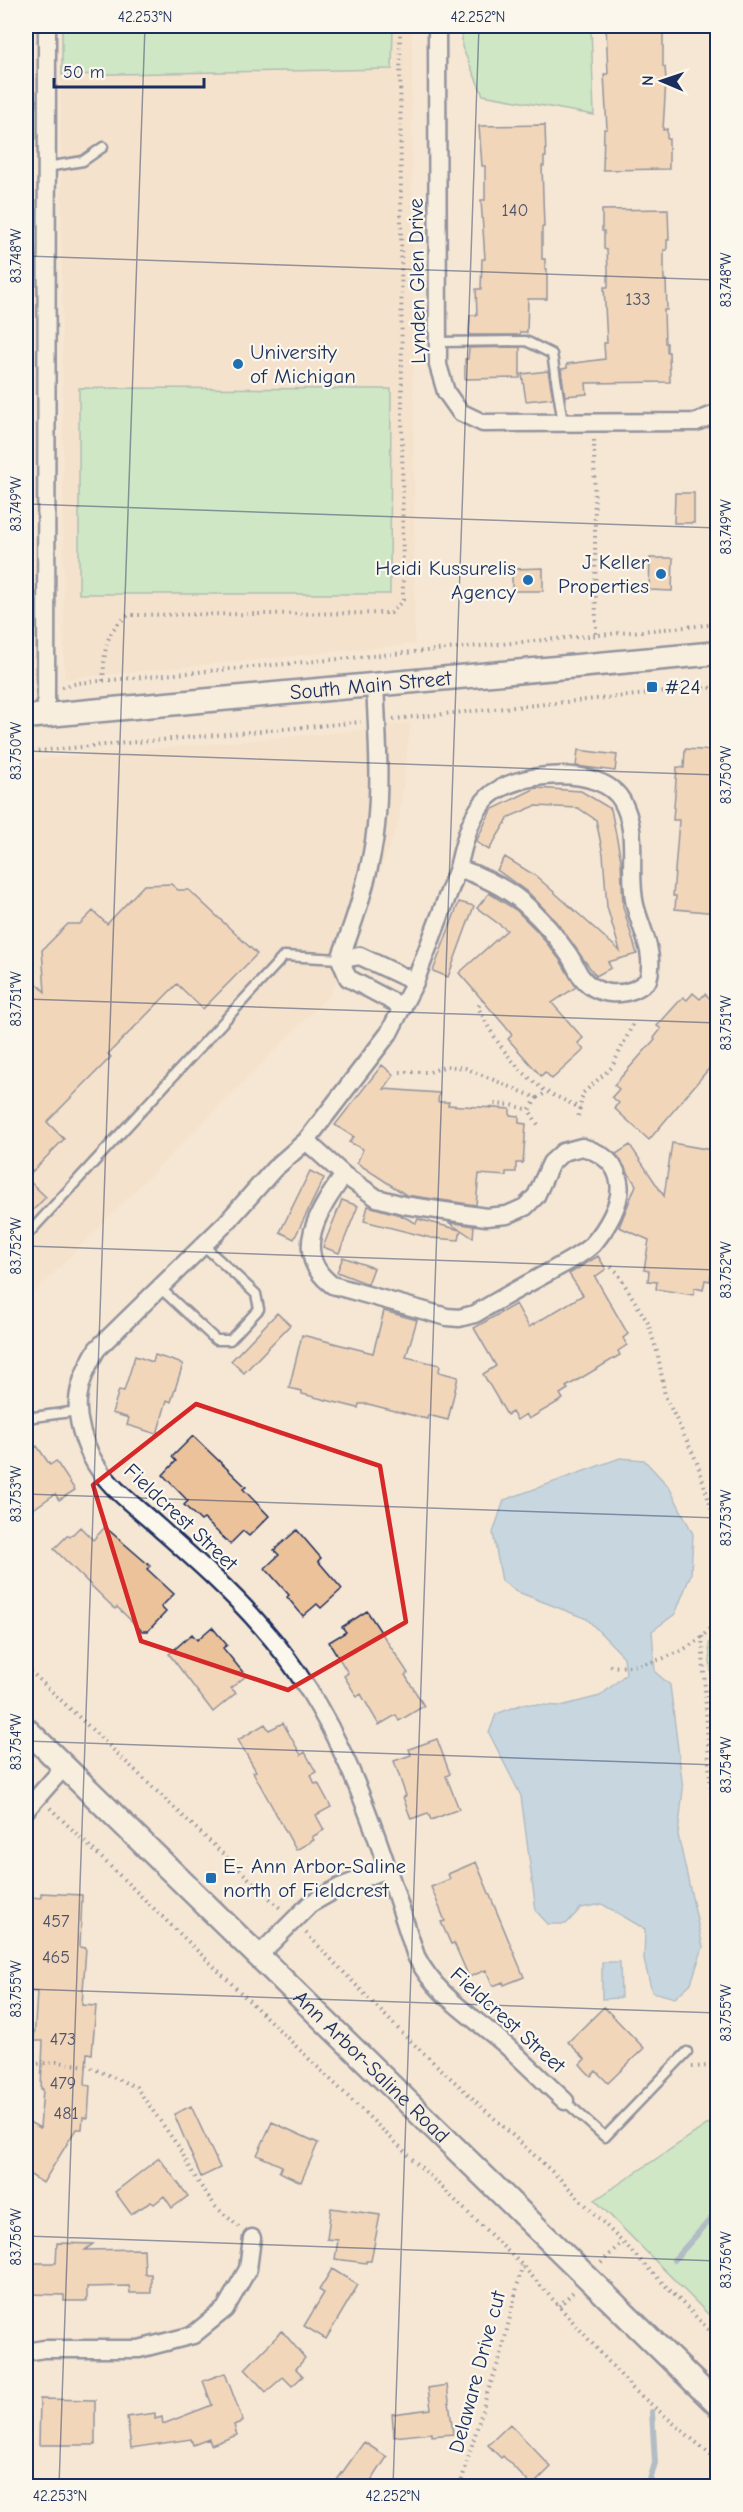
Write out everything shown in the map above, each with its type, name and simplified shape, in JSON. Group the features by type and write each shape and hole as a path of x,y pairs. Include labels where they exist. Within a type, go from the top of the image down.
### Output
{"main road":[{"name":"South Main Street","path":"36,716 717,653"},
{"name":"Ann Arbor-Saline Road","path":"26,1729 717,2405"}],"street":[{"path":"36,716 46,689 47,26"},
{"name":"Lynden Glen Drive","path":"437,26 438,365 446,392 460,412 483,423 696,423 717,413"},
{"path":"375,684 379,750 376,828 356,914 340,959 348,978 403,1007 459,868 466,836 476,814 488,797 504,786 536,776 581,777 595,780 613,790 621,799 630,818 634,903 651,964 648,980 629,992 602,993 580,975 568,953 528,906 480,876 459,868"},
{"path":"340,959 360,956 415,982"},
{"name":"Fieldcrest Street","path":"403,1007 389,1033 306,1141 274,1169 227,1222 201,1244 97,1349 83,1372 78,1397 79,1425 92,1457 112,1486 176,1542 242,1605 283,1653 303,1682 346,1757 369,1814 416,1956 424,1972 451,2001 500,2041 565,2102"},
{"path":"306,1141 344,1175 377,1198 403,1205 486,1217 507,1215 525,1207 536,1196 551,1163 557,1157 563,1152 582,1147 600,1152 611,1164 618,1177 621,1191 605,1227 592,1244 575,1257 485,1308 459,1318 447,1317 332,1285 320,1277 311,1260 309,1242 329,1196 344,1175"},
{"path":"26,1810 65,1766"},
{"path":"259,1955 310,1904 340,1887 387,1869"},
{"path":"26,2352 44,2349 139,2349 193,2335 225,2309 248,2269 252,2238"}],"lane":[{"path":"47,167 83,161 103,147"},
{"path":"438,342 526,341 552,354 563,423"},
{"path":"26,1236 284,956 340,959"},
{"path":"159,1287 216,1340 230,1340 258,1309 256,1294 201,1244"},
{"path":"26,1418 78,1411"},
{"path":"565,2102 605,2137 687,2052"}],"path":[{"path":"103,681 106,646 116,624 129,615 392,613 403,600 400,26"},
{"path":"594,435 596,634"},
{"path":"46,689 103,681 717,624"},
{"path":"398,718 717,687"},
{"path":"26,752 348,723"},
{"path":"483,1000 478,1006 503,1050 525,1077 547,1092 580,1108"},
{"path":"578,1116 583,1093 612,1067 633,1024"},
{"path":"400,1072 430,1072 446,1066 465,1068 537,1098"},
{"path":"529,1110 537,1098 547,1092"},
{"path":"491,1108 493,1104 512,1105 529,1110 540,1128"},
{"path":"611,1267 617,1272 648,1323 658,1355 665,1396 697,1462 717,1530"},
{"path":"717,1559 717,1580"},
{"path":"610,1666 622,1668 657,1662 702,1636 715,1620 717,1606"},
{"path":"702,1636 717,1861"},
{"path":"26,1667 278,1906"},
{"path":"55,1812 522,2265 633,2389 717,2461"},
{"path":"312,1939 404,2036 560,2179 717,2339"},
{"path":"26,2065 57,2062 87,2066 136,2088 178,2146 198,2182 216,2207 252,2238"},
{"path":"710,2066 717,2062"},
{"path":"608,2256 622,2242"},
{"name":"Delaware Drive cut","path":"460,2487 486,2394 501,2355 522,2265"},
{"path":"559,2306 569,2295"}],"highlighted area":[{"path":"196,1404 380,1466 406,1622 288,1690 141,1641 93,1485"}],"shaded area":[{"name":"University of Michigan","path":"60,26 412,26 415,644 64,679"},
{"path":"411,722 399,823 332,993 26,1301 26,760 351,731"}],"green space":[{"path":"62,26 393,26 392,69 62,75"},
{"path":"462,26 591,26 594,115 483,95 462,47"},
{"path":"79,388 391,389 390,594 79,594"},
{"path":"717,1626 717,1763 709,1644"},
{"path":"717,2118 718,2306 708,2314 595,2200"}],"water":[{"path":"620,1458 644,1460 669,1487 693,1534 691,1574 675,1614 652,1631 655,1672 670,1685 683,1789 678,1835 703,1947 691,1983 675,1998 652,1992 644,1960 645,1929 602,1904 581,1908 566,1924 548,1924 536,1911 521,1796 489,1733 496,1714 523,1704 561,1706 600,1696 626,1674 624,1657 587,1619 518,1592 502,1581 493,1533 504,1500"},
{"path":"602,1962 620,1962 621,1998 602,1999"}],"building":[{"path":"606,26 663,26 663,67 665,67 666,80 663,130 667,129 667,139 669,139 669,169 603,170 604,129 607,129 604,74 608,74"},
{"path":"545,125 546,157 544,157 544,166 542,166 544,227 542,227 542,259 545,259 547,269 547,299 528,299 527,332 520,332 520,335 469,335 470,315 477,315 476,289 481,289 482,259 485,259 481,200 485,200 485,166 482,166 479,126"},
{"path":"668,209 669,240 667,240 667,250 664,250 667,310 664,310 670,382 586,383 587,394 565,396 561,369 567,368 567,364 605,359 604,343 607,343 604,287 608,287 608,270 607,250 604,249 604,231 602,231 602,210"},
{"path":"520,347 520,378 465,379 465,359 468,359 469,348"},
{"path":"548,371 553,398 526,401 522,374"},
{"path":"675,493 694,493 694,523 674,523"},
{"name":"J Keller Properties","path":"650,558 673,558 672,591 649,590"},
{"name":"Heidi Kussurelis Agency","path":"543,568 543,591 512,591 512,569"},
{"path":"685,749 717,751 717,913 675,909 676,896 673,896 679,820 673,820 677,767 684,768"},
{"path":"578,750 617,755 615,771 576,766"},
{"path":"536,788 581,791 611,809 621,860 623,907 637,954 608,962 611,968 596,976 552,917 530,894 497,870 505,857 536,876 620,951 607,907 603,854 596,820 578,808 535,806 509,817 489,850 476,842 491,810"},
{"path":"171,884 178,890 189,890 257,954 203,1009 177,984 108,1054 111,1057 47,1122 64,1139 26,1178 26,972 45,992 42,950 68,924 80,924 93,911 107,924 144,885"},
{"path":"489,893 516,910 537,931 560,960 576,987 552,1003 583,1038 578,1043 584,1050 552,1079 545,1072 541,1076 508,1039 512,1035 459,973 507,930 477,908"},
{"path":"459,902 474,906 448,977 433,971"},
{"path":"693,993 700,999 705,994 717,1005 717,1059 649,1140 614,1108 619,1103 612,1097 619,1089 614,1085 655,1039 661,1029 657,1026 683,997 687,1000"},
{"path":"382,1065 394,1075 384,1089 439,1093 438,1102 449,1102 448,1105 510,1109 510,1115 519,1116 519,1123 526,1124 523,1163 516,1163 516,1172 506,1172 506,1176 479,1174 476,1205 406,1195 357,1163 363,1149 349,1142 354,1137 335,1125"},
{"path":"672,1143 717,1151 717,1237 710,1281 705,1280 703,1290 695,1288 693,1295 656,1289 657,1282 648,1281 649,1271 644,1270 649,1240 619,1227 636,1185 616,1154 630,1145 664,1196"},
{"path":"310,1171 324,1178 294,1239 280,1232"},
{"path":"26,1178 46,1197 26,1217"},
{"path":"342,1200 358,1206 339,1253 323,1247"},
{"path":"368,1206 400,1215 416,1223 418,1219 460,1230 448,1222 474,1226 473,1238 461,1230 459,1240 431,1238 364,1221"},
{"path":"598,1256 606,1269 595,1277 628,1334 623,1338 627,1345 618,1351 620,1355 566,1387 568,1389 560,1394 563,1399 529,1419 526,1414 517,1420 512,1412 507,1415 483,1374 496,1366 474,1328 516,1304 529,1327 583,1295 569,1274"},
{"path":"343,1257 374,1268 368,1284 337,1272"},
{"path":"384,1311 417,1320 406,1357 440,1365 439,1372 458,1377 448,1420 428,1415 427,1419 368,1404 359,1404 358,1408 302,1394 302,1391 289,1388 302,1335 373,1353"},
{"path":"277,1313 290,1325 244,1373 231,1361"},
{"path":"155,1355 183,1364 171,1402 167,1400 157,1434 127,1425 129,1418 112,1413 119,1390 124,1391 135,1356 153,1362"},
{"path":"193,1436 246,1487 243,1489 269,1516 249,1536 243,1531 230,1544 204,1519 201,1521 184,1505 188,1501 163,1475 176,1461 172,1457"},
{"path":"37,1446 50,1465 56,1461 75,1490 59,1500 55,1494 26,1514 26,1454"},
{"path":"80,1527 93,1540 105,1527 150,1566 147,1569 174,1594 161,1607 166,1612 148,1631 142,1631 117,1607 115,1609 54,1549"},
{"path":"297,1530 321,1558 318,1561 342,1589 321,1608 317,1604 303,1616 287,1597 289,1595 265,1568 279,1555 274,1550"},
{"path":"367,1611 408,1673 405,1675 424,1706 399,1721 396,1715 379,1725 361,1694 357,1697 344,1676 348,1673 329,1642 346,1632 342,1627"},
{"path":"212,1627 227,1645 223,1648 246,1676 231,1688 236,1693 213,1712 169,1654 192,1634 197,1640"},
{"path":"283,1723 301,1755 305,1752 316,1772 311,1775 315,1784 318,1783 331,1807 316,1815 324,1830 312,1837 314,1840 296,1850 238,1740 265,1724 269,1730"},
{"path":"437,1739 450,1774 446,1776 459,1809 431,1820 428,1813 411,1819 394,1761 411,1755 409,1749"},
{"path":"476,1862 524,1977 504,1985 503,1982 493,1986 486,1970 469,1977 454,1943 451,1944 441,1922 445,1921 431,1887 450,1879 448,1874"},
{"path":"41,1893 82,1895 80,1947 86,1948 82,2005 96,2006 92,2054 87,2053 85,2085 90,2086 88,2118 83,2117 82,2129 76,2129 43,2183 26,2172 26,2120 40,2128 43,2089 41,2089 43,2041 34,2041 37,1992 26,1991 31,1897 41,1898"},
{"path":"604,2007 644,2048 608,2083 596,2071 591,2076 585,2070 580,2064 585,2059 568,2042"},
{"path":"191,2106 220,2168 201,2177 174,2114"},
{"path":"272,2122 318,2143 301,2182 279,2172 282,2166 257,2155"},
{"path":"159,2158 188,2196 172,2208 164,2196 154,2204 151,2202 131,2214 115,2192"},
{"path":"331,2208 380,2215 371,2261 366,2261 366,2263 335,2259 338,2240 327,2239"},
{"path":"57,2243 93,2244 85,2250 144,2249 145,2274 151,2274 151,2293 130,2293 129,2286 87,2287 87,2301 64,2301 64,2295 29,2294 29,2286 26,2287 26,2263 56,2263"},
{"path":"332,2269 358,2285 326,2339 304,2326 324,2293 319,2290"},
{"path":"282,2331 305,2358 296,2369 303,2376 292,2386 283,2377 266,2392 245,2369"},
{"path":"225,2373 243,2421 234,2425 237,2435 211,2445 209,2439 193,2445 191,2439 131,2448 127,2417 155,2413 155,2419 162,2417 163,2424 212,2405 203,2381"},
{"path":"447,2385 453,2434 431,2436 431,2433 394,2437 392,2414 431,2409 428,2388"},
{"path":"40,2399 95,2400 95,2445 39,2445"},
{"path":"510,2424 551,2467 532,2486 503,2456 501,2458 488,2445"},
{"path":"364,2442 387,2457 370,2483 376,2487 332,2487"}],"waterway":[{"path":"674,2260 718,2211"},
{"path":"648,2486 655,2463 652,2412"}],"place":[{"name":"University of Michigan","path":"238,364"},
{"name":"J Keller Properties","path":"661,574"},
{"name":"Heidi Kussurelis Agency","path":"528,580"},
{"name":"#24","path":"652,687"},
{"name":"E- Ann Arbor-Saline north of Fieldcrest","path":"211,1878"}]}
